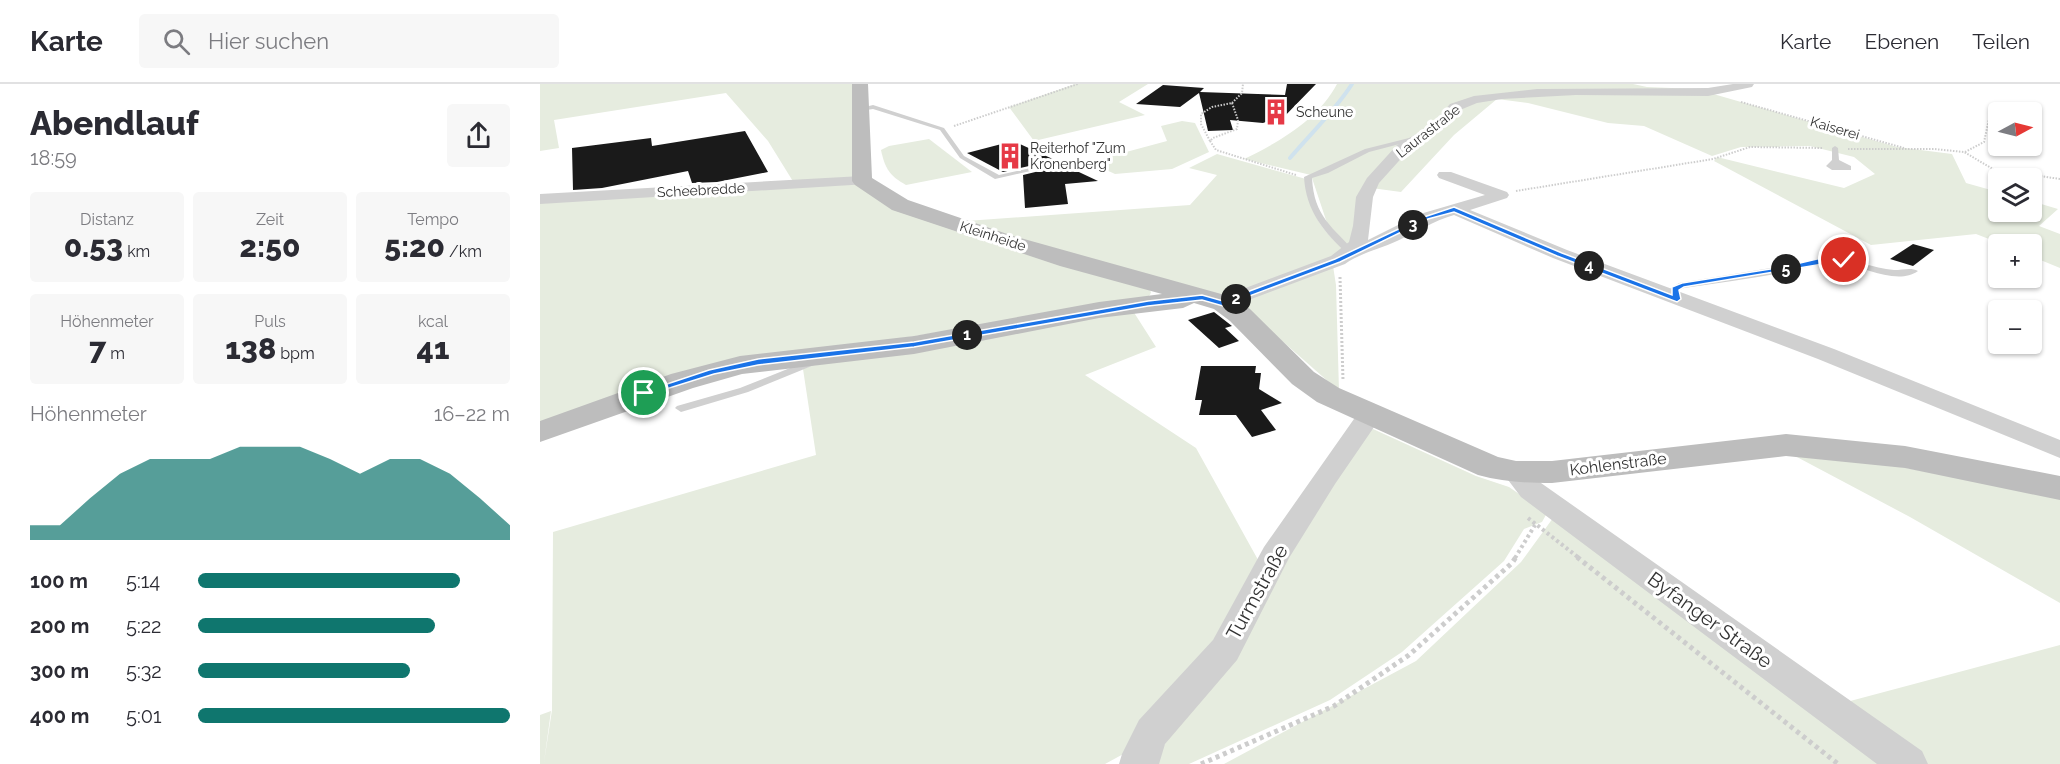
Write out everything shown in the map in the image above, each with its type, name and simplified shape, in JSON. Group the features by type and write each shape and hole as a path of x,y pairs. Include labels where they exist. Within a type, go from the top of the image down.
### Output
{"street":[{"path":"860,84 862,181"},
{"name":"Laurastraße","path":"1345,257 1358,245 1362,231 1365,197 1370,185 1413,140 1434,130 1456,106 1479,96 1519,90 1708,92 1748,84"},
{"path":"1456,106 1455,99 1473,88"},
{"path":"1445,175 1501,195"},
{"name":"Scheebredde","path":"540,199 862,181"},
{"name":"Kleinheide","path":"862,181 900,205 1069,261 1213,301"},
{"path":"540,432 644,393 712,372 758,362 933,342 1123,306 1213,301 1345,257 1393,236 1426,218 1501,195"},
{"path":"1454,209 1667,296 1826,354 2060,450"},
{"name":"Kohlenstraße","path":"1213,301 1240,315 1303,378 1355,408 1471,460 1516,472 1552,472 1786,446 1905,457 2060,488"},
{"name":"Turmstraße","path":"1139,764 1141,754 1152,732 1225,650 1275,555 1324,479 1355,408"},
{"name":"Byfanger Straße","path":"1516,472 1531,490 1908,764"}],"lane":[{"path":"860,109 873,107 942,129 962,156 998,177 1058,164"},
{"path":"1345,257 1322,225 1311,200 1308,177 1326,172 1374,148 1413,140"},
{"path":"1836,148 1836,161"},
{"path":"1667,296 1682,285 1773,271 1817,261 1844,260 1904,274 1913,271"},
{"path":"681,408 744,390 833,354"}],"path":[{"path":"942,129 1078,84"},
{"path":"1244,84 1242,93 1232,103 1212,107 1201,114 1201,124 1216,150 1223,154 1308,177"},
{"name":"Kaiserei","path":"1708,92 1908,149 1964,152 1993,170 2060,179"},
{"path":"1210,141 1237,129 1238,120 1232,103"},
{"path":"1964,152 1984,142 1988,124"},
{"path":"1501,195 1552,183 1713,159 1750,147"},
{"path":"1345,257 1341,287 1343,374 1355,408"},
{"path":"1519,509 1535,525 1838,764"},
{"path":"1201,764 1334,706 1409,655 1512,563 1535,525"}],"shaded area":[{"path":"540,84 853,84 855,179 794,183 768,141 726,93 554,120 559,148 540,151"},
{"path":"1075,84 1148,84 1119,102 1145,115 1034,141 1009,107"},
{"path":"1337,84 1633,84 1647,87 1696,89 1897,147 1952,154 1966,183 1988,189 1988,222 2042,222 2042,204 2058,209 2039,226 2060,234 2060,268 2042,261 2042,234 1988,234 1988,239 1976,234 1871,245 1714,161 1717,157 1844,188 1875,174 1854,157 1810,146 1741,147 1712,156 1644,126 1608,123 1528,103 1497,99 1454,135 1401,192 1364,187 1351,248 1328,226 1311,175 1244,159 1296,129 1329,97"},
{"path":"1182,121 1195,123 1209,152 1172,169 1115,174 1089,162 1167,141 1161,126"},
{"path":"929,139 972,172 906,185 892,175 886,167 881,150 889,146"},
{"path":"1217,154 1306,179 1311,203 1318,220 1345,251 1257,287 1218,297 1073,257 966,221 1190,205 1217,175 1189,168"},
{"path":"859,183 1148,288 1150,295 1145,299 890,340 760,356 540,427 540,200"},
{"path":"1333,266 1336,285 1339,391 1239,303"},
{"path":"1133,311 1156,347 1085,375 1196,448 1262,567 1247,593 1138,746 1105,764 540,764 540,715 551,711 544,762 552,710 553,532 816,455 803,369 827,360"},
{"path":"1373,429 1476,476 1509,487 1547,513 1542,522 1524,529 1504,561 1402,652 1330,700 1189,764 1152,764 1363,434"},
{"path":"1795,456 1857,459 2060,496 2060,603 1910,517"},
{"path":"1553,518 1886,764 1224,764 1416,661 1521,562"},
{"path":"2060,645 2060,764 1919,764 1839,704"}],"building":[{"path":"1287,84 1316,84 1280,121 1274,119 1263,123 1230,120 1233,130 1208,131 1199,93 1180,107 1136,104 1163,85 1204,88 1200,92 1285,95"},
{"path":"745,131 768,172 717,182 692,183 688,171 602,188 573,190 572,148 651,138 652,146"},
{"name":"Reiterhof \"Zum Kronenberg\"","path":"1013,141 1055,160 1003,172 967,153"},
{"path":"1064,165 1098,181 1065,184 1068,204 1025,208 1023,175"},
{"path":"1913,244 1934,250 1913,266 1890,259"},
{"path":"1214,312 1232,326 1225,328 1239,341 1219,348 1188,320"},
{"path":"1201,366 1256,366 1255,373 1261,373 1259,389 1282,403 1261,410 1276,430 1252,437 1236,415 1199,415 1202,400 1195,400"}],"waterway":[{"path":"1290,158 1352,84"}],"place":[{"name":"Scheune","path":"1276,112"},
{"name":"Reiterhof \"Zum Kronenberg\"","path":"1010,156"}],"route":[{"path":"644,393 712,372 758,362 914,345 1123,306 1202,298 1223,303 1338,261 1426,218 1454,209 1560,254 1677,299 1675,289 1682,285 1783,269 1817,261 1844,260"}]}
